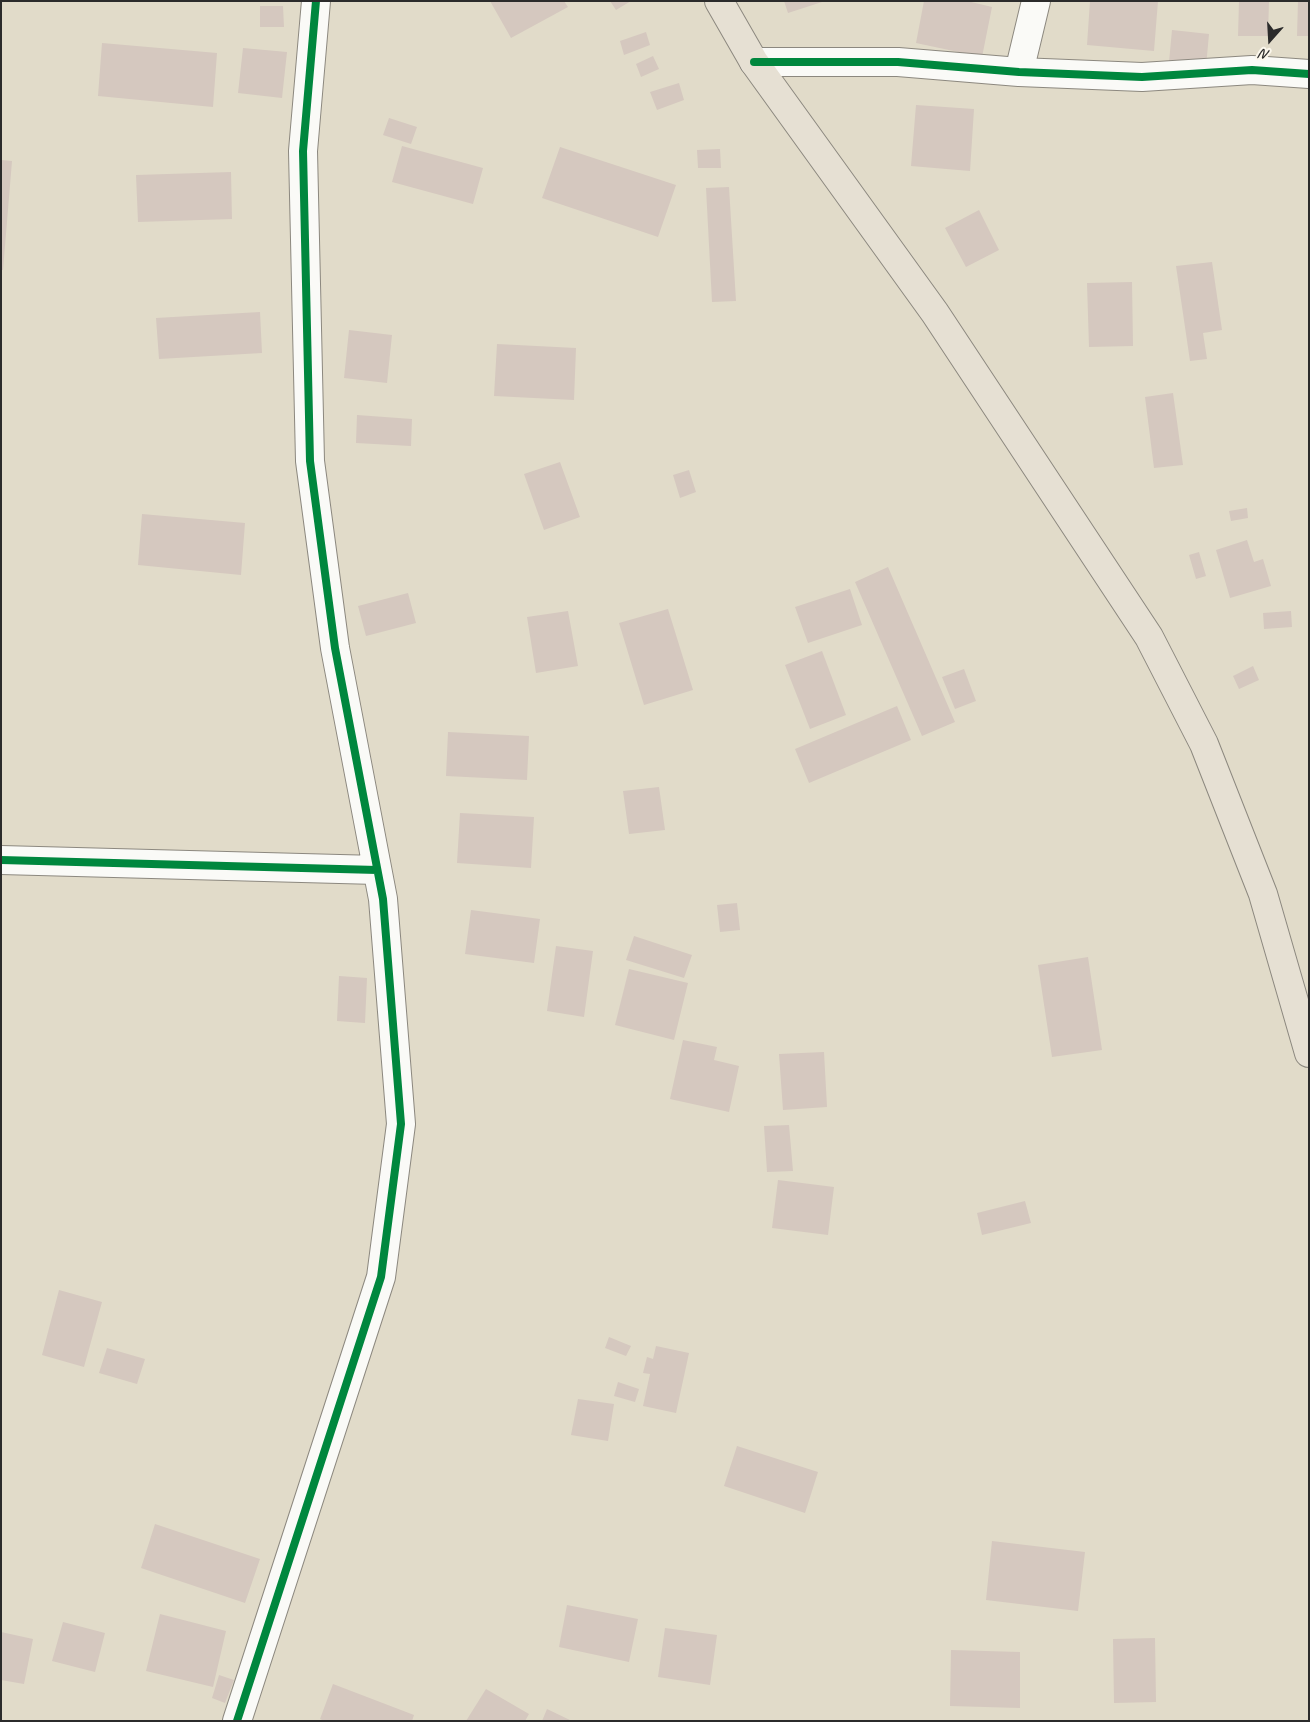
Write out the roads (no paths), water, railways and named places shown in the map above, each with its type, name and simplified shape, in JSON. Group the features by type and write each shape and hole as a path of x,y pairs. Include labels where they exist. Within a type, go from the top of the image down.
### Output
{"main road":[{"path":"719,1 754,62 935,313 1149,637 1204,744 1263,894 1309,1053"}],"street":[{"path":"237,1721 381,1278 401,1124 383,899 335,648 310,461 303,151 316,1"},
{"path":"1020,72 1036,1"},
{"path":"754,62 898,62 1020,72 1142,77 1252,70 1309,74"},
{"path":"1,860 377,870"}]}
